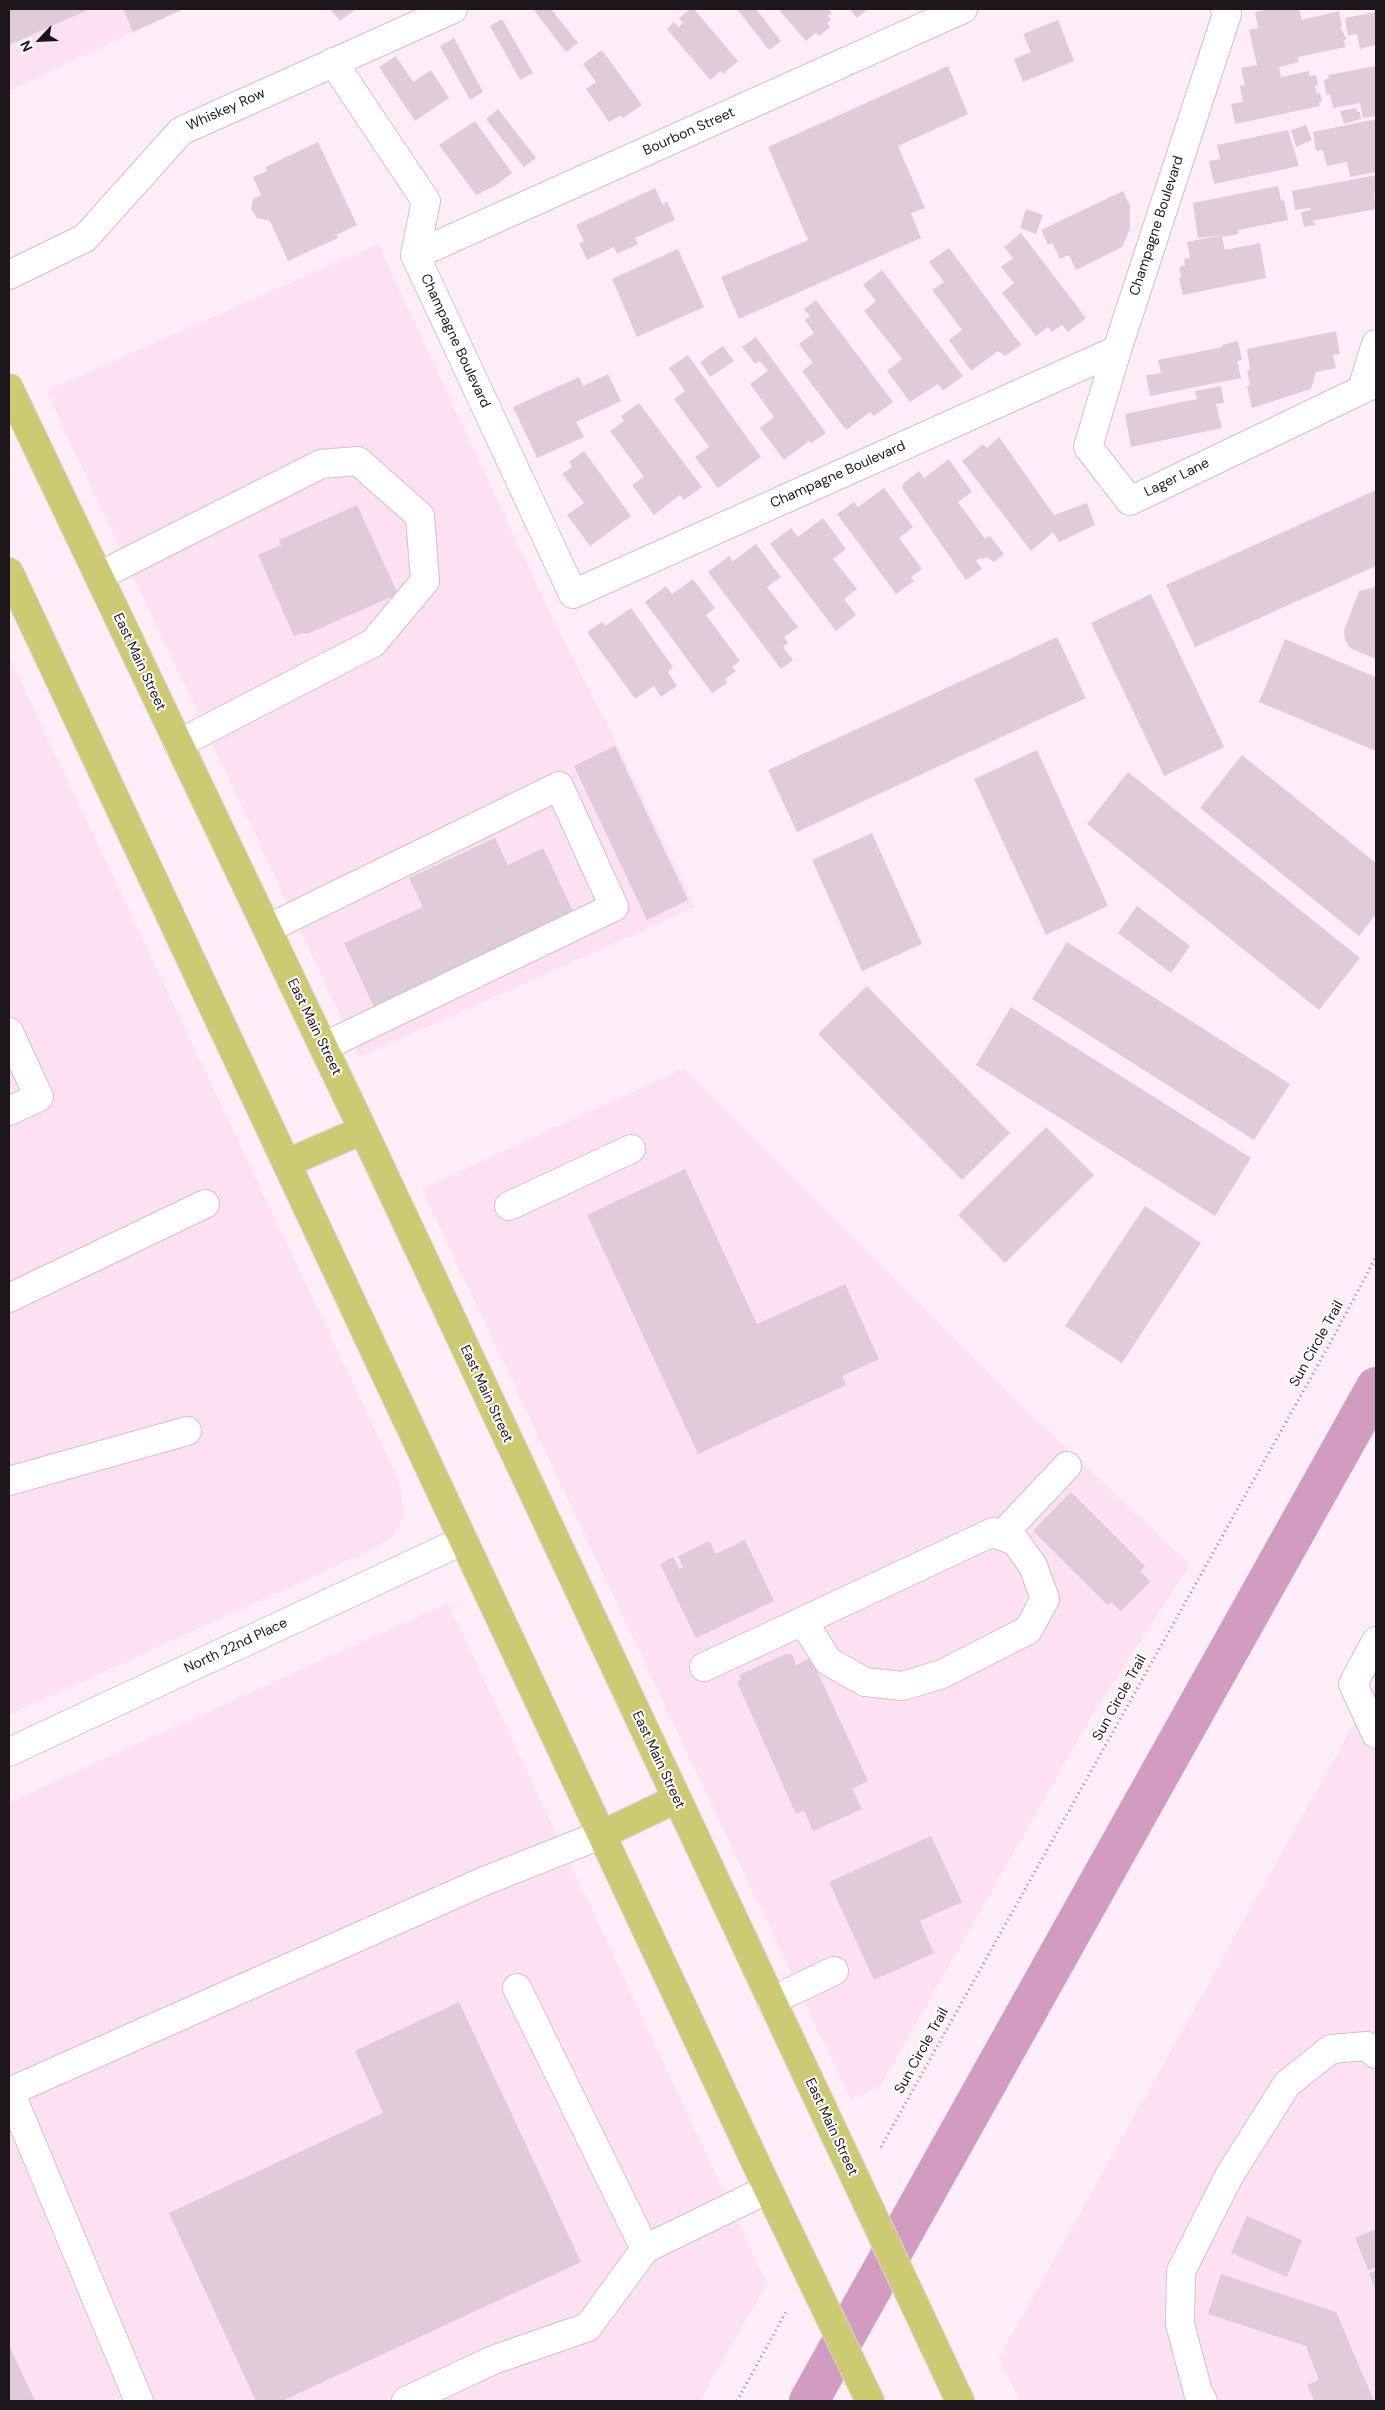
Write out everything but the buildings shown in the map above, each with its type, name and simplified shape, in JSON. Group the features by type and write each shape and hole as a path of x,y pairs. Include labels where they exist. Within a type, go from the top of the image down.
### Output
{"main road":[{"name":"East Main Street","path":"9,388 363,1130 960,2401"},
{"path":"9,572 768,2189 870,2401"},
{"path":"287,1163 363,1130"},
{"path":"603,1834 676,1799"}],"street":[{"name":"Whiskey Row","path":"9,276 85,238 181,131 453,9"},
{"name":"Champagne Boulevard","path":"415,255 573,594 1117,350 1227,14 1225,9"},
{"name":"Bourbon Street","path":"415,255 956,10"},
{"path":"333,62 426,201 415,255"},
{"path":"1369,386 1376,344"},
{"name":"Lager Lane","path":"1117,350 1088,447 1130,500 1369,386"},
{"path":"99,576 321,464 358,461 420,516 425,581 373,643 178,744"},
{"path":"267,929 559,786 614,907 323,1047"},
{"path":"9,1032 39,1097 9,1111"},
{"path":"509,1206 631,1149"},
{"path":"9,1298 205,1204"},
{"path":"9,1481 188,1431"},
{"path":"1001,1536 1067,1466"},
{"path":"704,1667 993,1532 1016,1542 1033,1566 1045,1599 1028,1630 942,1674 903,1686 865,1682 828,1661 803,1621"},
{"name":"North 22nd Place","path":"9,1752 464,1540"},
{"path":"1376,1641 1353,1684 1376,1734"},
{"path":"139,2401 9,2092 482,1882 603,1834"},
{"path":"772,2001 834,1971"},
{"path":"517,1988 645,2249"},
{"path":"1203,2401 1198,2392 1180,2324 1181,2271 1229,2176 1287,2084 1331,2048 1367,2046 1376,2054"},
{"path":"406,2401 493,2360 588,2327 645,2249 768,2189"}],"path":[{"name":"Sun Circle Trail","path":"880,2147 1209,1561 1376,1257"},
{"path":"736,2401 787,2310"}],"shaded area":[{"path":"9,9 181,9 9,91"},
{"path":"378,244 551,616 617,744 695,907 360,1057 46,391"},
{"path":"9,657 391,1464 401,1489 403,1516 392,1537 375,1548 9,1715"},
{"path":"684,1068 1013,1398 1190,1565 1092,1715 880,2086 851,2100 422,1189"},
{"path":"448,1603 767,2284 699,2401 9,2401 9,1802"},
{"path":"1375,1686 1376,2401 1020,2401 999,2358"}],"waterway":[{"path":"809,2401 1376,1387"}]}
